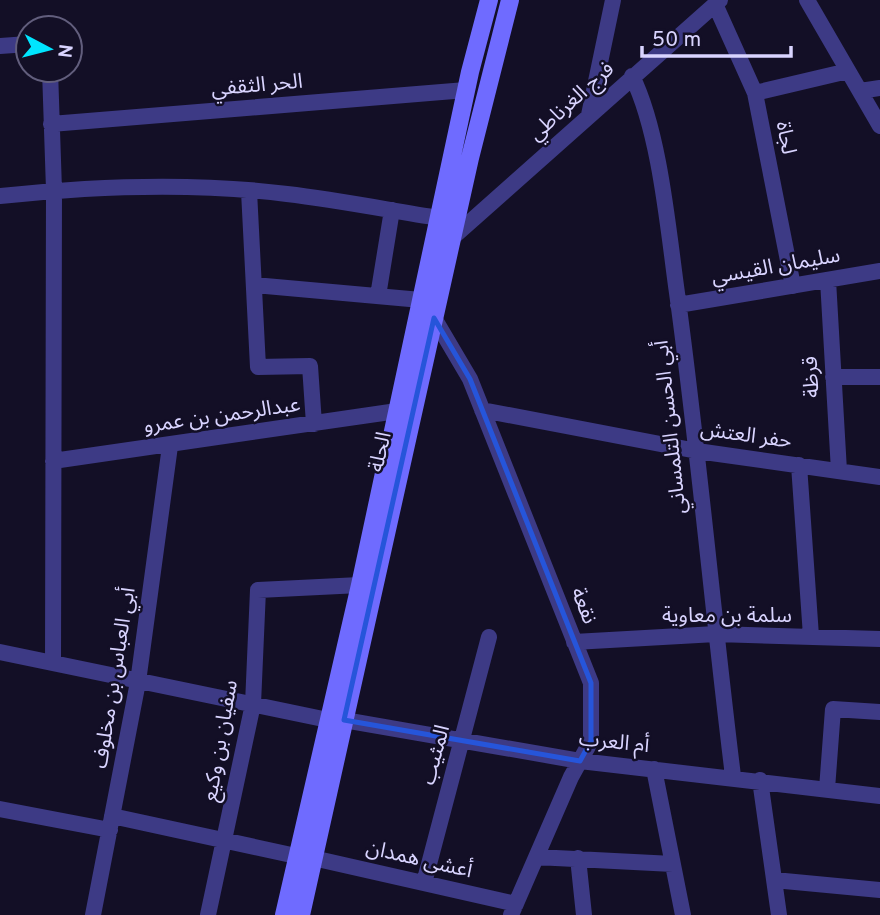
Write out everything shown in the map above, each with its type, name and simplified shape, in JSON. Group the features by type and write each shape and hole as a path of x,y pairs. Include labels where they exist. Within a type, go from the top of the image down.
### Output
{"main road":[{"name":"الحلة","path":"336,720 360,585 466,90 489,0"},
{"name":"الحلة","path":"284,915 305,857 510,0"},
{"name":"الحلة","path":"301,915 305,857"}],"street":[{"path":"589,115 613,0"},
{"path":"807,0 880,126"},
{"name":"فرج الغرناطي","path":"452,238 718,2"},
{"name":"لجاة","path":"718,2 755,93 793,286"},
{"path":"755,93 848,71"},
{"name":"أبي الحسن التلمساني","path":"632,76 643,99 666,211 697,451 733,776"},
{"path":"50,84 54,190 53,663"},
{"path":"860,91 880,88"},
{"name":"الحر الثقفي","path":"51,124 466,90"},
{"path":"0,196 54,190 215,188 439,218"},
{"path":"249,191 258,367 310,366 314,424"},
{"path":"378,296 392,210"},
{"name":"سليمان القيسي","path":"678,305 880,271"},
{"name":"قرظة","path":"828,280 839,471"},
{"path":"254,285 421,300"},
{"name":"نقعة","path":"434,318 470,379 591,684 591,741 513,909"},
{"path":"833,377 880,377"},
{"name":"حفر العتش","path":"482,410 697,451 880,477"},
{"name":"عبدالرحمن بن عمرو","path":"53,461 397,411"},
{"name":"أبي العباس بن مخلوف","path":"93,915 138,682 170,446"},
{"path":"799,466 811,636"},
{"name":"سفيان بن وكيع","path":"208,915 253,704 258,590 360,585"},
{"name":"سلمة بن معاوية","path":"574,642 716,634 880,639"},
{"name":"المثيب","path":"424,883 489,637"},
{"name":"أم العرب","path":"0,652 336,720 580,761 733,776 880,796"},
{"path":"827,789 833,709 880,712"},
{"path":"654,769 683,915"},
{"path":"760,780 779,915"},
{"name":"أعشى همدان","path":"0,808 224,841 424,883 513,909"},
{"path":"536,857 673,864"},
{"path":"578,858 584,915"},
{"path":"774,880 880,890"}],"highlighted area":[{"path":"434,318 470,379 591,683 591,741 580,761 344,720"}]}
